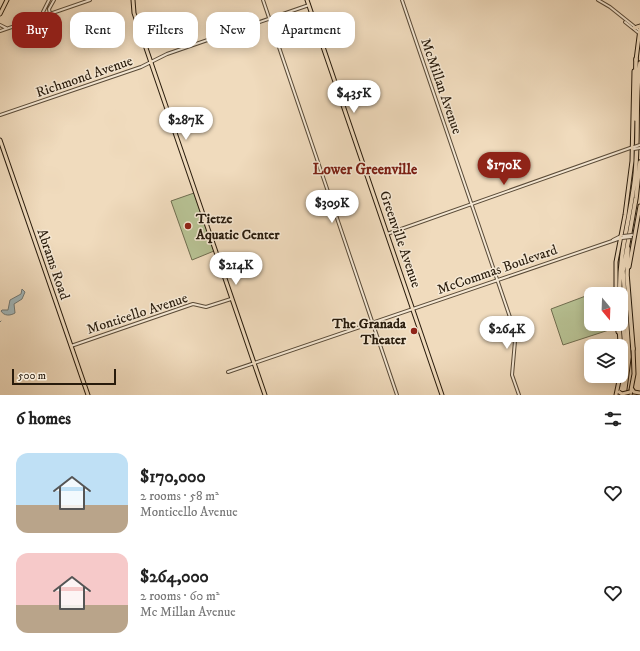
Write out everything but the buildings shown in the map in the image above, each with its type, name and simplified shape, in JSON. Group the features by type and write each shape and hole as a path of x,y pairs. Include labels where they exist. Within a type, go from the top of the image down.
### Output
{"highway":[{"path":"636,59 634,101 637,134"},
{"path":"619,287 620,261 633,194 640,63"},
{"path":"624,395 629,359 623,284 640,162"},
{"path":"628,243 627,275 633,348"},
{"path":"619,392 624,375 625,358 623,331"}],"main road":[{"path":"0,14 7,0"},
{"path":"133,0 133,8 151,63 265,395"},
{"name":"Greenville Avenue","path":"307,0 442,395"},
{"path":"634,28 640,26"},
{"path":"618,287 615,272 630,184 633,148 633,93 640,32"},
{"name":"Abrams Road","path":"0,140 88,395"},
{"path":"631,393 633,348 628,275 632,236 640,206"},
{"path":"616,395 619,392 622,394 634,392 640,393"},
{"path":"631,393 640,393"}],"street":[{"path":"43,12 49,0"},
{"path":"50,12 49,9 54,0"},
{"path":"56,12 90,0"},
{"path":"264,0 268,13"},
{"name":"McMillan Avenue","path":"402,0 515,334 512,374 519,395"},
{"path":"598,0 610,7 640,32"},
{"name":"Richmond Avenue","path":"291,12 309,6"},
{"name":"Richmond Avenue","path":"0,115 151,63 167,54 268,20"},
{"path":"625,20 640,32"},
{"path":"0,25 7,28"},
{"path":"0,31 12,26"},
{"path":"280,48 397,395"},
{"path":"387,234 624,151 640,147"},
{"name":"McCommas Boulevard","path":"228,372 613,240 632,236"},
{"name":"Monticello Avenue","path":"71,346 193,304 206,307 233,299"}],"green space":[{"path":"194,193 214,251 192,260 171,201"},
{"path":"584,297 584,331 606,331 563,345 551,309"}],"water":[{"path":"22,289 25,292 22,299 14,304 15,313 5,315 1,311 8,310 10,300 21,294"}],"place":[{"name":"Tietze Aquatic Center","path":"188,226"},
{"name":"The Granada Theater","path":"414,331"}],"district":[{"name":"Lower Greenville","path":"365,169"}]}
